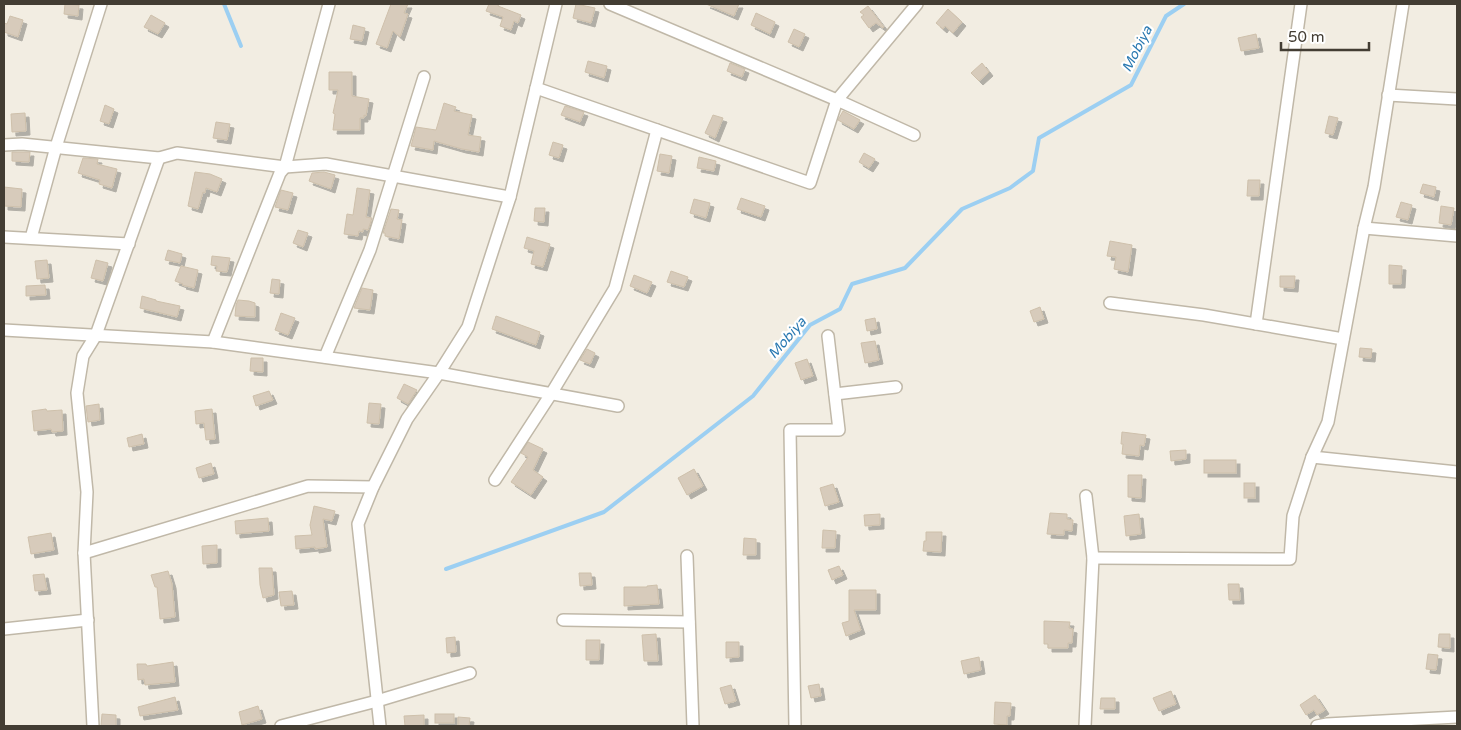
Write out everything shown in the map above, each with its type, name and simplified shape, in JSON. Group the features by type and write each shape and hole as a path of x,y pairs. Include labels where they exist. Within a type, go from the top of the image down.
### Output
{"street":[{"path":"31,238 56,147 100,4"},
{"path":"213,342 280,173 285,167 329,4"},
{"path":"380,726 358,524 373,487 407,419 468,327 510,197 556,4"},
{"path":"610,4 622,6 914,135"},
{"path":"536,88 810,183 837,100 917,4"},
{"path":"1256,324 1302,4"},
{"path":"1093,558 1290,559 1293,516 1312,457 1328,422 1364,228 1374,187 1403,4"},
{"path":"325,357 370,250 424,77"},
{"path":"1388,95 1457,99"},
{"path":"494,480 551,394 614,288 657,130"},
{"path":"4,145 22,144 159,158 177,153 285,167 326,164 510,197"},
{"path":"93,726 84,552 87,492 77,393 83,356 96,335 159,158"},
{"path":"1364,228 1457,236"},
{"path":"4,237 129,244"},
{"path":"1110,303 1204,315 1343,339"},
{"path":"4,330 213,342 439,373 618,406"},
{"path":"795,726 790,430 839,430 828,336"},
{"path":"835,394 896,387"},
{"path":"1312,457 1457,472"},
{"path":"84,552 308,486 373,487"},
{"path":"1085,726 1093,558 1086,496"},
{"path":"687,556 693,726"},
{"path":"4,629 88,620"},
{"path":"563,620 690,622"},
{"path":"281,726 377,701 470,673"},
{"path":"1317,726 1457,717"}],"building":[{"path":"65,4 79,5 78,16 64,14"},
{"path":"391,4 408,4 404,13 408,14 400,37 393,31 387,48 376,44"},
{"path":"489,4 499,4 498,6 521,15 518,23 514,21 511,30 500,26 503,17 486,11"},
{"path":"576,4 595,8 591,23 573,18"},
{"path":"706,4 739,4 734,16"},
{"path":"868,6 883,28 876,23 869,28 861,17 864,15 860,12"},
{"path":"948,9 962,22 953,33 945,26 943,29 936,23"},
{"path":"756,13 775,22 770,34 751,25"},
{"path":"151,15 165,23 158,34 144,27"},
{"path":"10,16 23,20 18,37 4,32 4,23 7,24"},
{"path":"353,25 365,28 362,41 350,39"},
{"path":"794,29 805,34 799,47 788,42"},
{"path":"1256,34 1259,48 1241,51 1238,38"},
{"path":"588,61 607,66 604,78 585,72"},
{"path":"730,63 745,69 742,77 727,71"},
{"path":"982,63 989,72 979,81 971,73"},
{"path":"329,72 352,72 352,96 369,99 366,116 364,115 364,118 360,118 360,130 333,130 335,114 333,113 338,90 329,90"},
{"path":"444,103 456,107 454,111 472,115 468,135 481,137 479,152 434,141 433,150 411,146 416,127 436,130"},
{"path":"105,105 114,109 109,124 100,121"},
{"path":"565,106 584,112 580,122 561,115"},
{"path":"843,111 860,120 854,129 838,120"},
{"path":"25,113 26,131 12,132 11,114"},
{"path":"713,115 723,118 715,138 705,133"},
{"path":"1329,116 1338,118 1333,135 1325,133"},
{"path":"216,122 230,124 227,140 213,138"},
{"path":"553,142 563,145 559,158 549,155"},
{"path":"12,152 30,152 29,162 12,161"},
{"path":"864,153 875,159 869,168 859,162"},
{"path":"660,154 672,156 669,173 657,171"},
{"path":"699,157 716,161 714,171 697,168"},
{"path":"83,158 98,159 97,164 117,169 112,188 99,184 100,180 78,173"},
{"path":"195,172 210,174 222,179 217,192 206,188 198,209 188,206"},
{"path":"324,172 335,175 331,189 309,181 312,173"},
{"path":"1248,180 1260,180 1259,196 1247,196"},
{"path":"1423,184 1436,187 1434,197 1420,193"},
{"path":"4,187 22,189 21,207 4,206"},
{"path":"357,188 370,190 366,217 372,218 368,230 363,229 363,232 359,231 358,236 344,234 347,214 353,215"},
{"path":"281,190 293,193 288,210 275,207"},
{"path":"741,198 765,206 761,217 737,209"},
{"path":"694,199 710,203 706,218 690,213"},
{"path":"1401,202 1412,205 1408,220 1396,217"},
{"path":"1441,206 1454,208 1451,225 1439,223"},
{"path":"535,208 545,208 544,222 534,221"},
{"path":"391,209 399,210 397,219 402,220 399,239 385,236 385,233 383,233"},
{"path":"298,230 308,233 303,247 293,243"},
{"path":"527,237 550,244 543,267 531,264 534,251 524,248"},
{"path":"1110,241 1132,245 1128,272 1114,269 1116,257 1107,256"},
{"path":"168,250 182,254 180,263 165,260"},
{"path":"212,256 230,258 227,272 216,271 217,266 211,265"},
{"path":"47,260 49,278 37,279 35,261"},
{"path":"96,260 108,263 103,281 91,278"},
{"path":"1389,265 1402,266 1401,284 1389,284"},
{"path":"181,266 198,270 194,288 175,281"},
{"path":"671,271 688,277 684,287 667,282"},
{"path":"634,275 652,282 647,293 630,286"},
{"path":"1280,276 1295,276 1294,288 1280,287"},
{"path":"272,279 280,280 279,294 270,293"},
{"path":"45,285 46,295 26,296 26,286"},
{"path":"362,288 373,290 370,310 354,308"},
{"path":"142,296 180,306 177,317 140,308"},
{"path":"238,300 255,303 255,317 235,316"},
{"path":"1040,307 1044,319 1034,322 1030,311"},
{"path":"281,313 295,318 288,335 275,330"},
{"path":"496,316 540,332 536,345 492,329"},
{"path":"875,318 877,329 867,331 865,320"},
{"path":"875,341 879,360 865,363 861,343"},
{"path":"1360,348 1372,349 1371,358 1359,357"},
{"path":"587,349 595,353 590,364 580,360"},
{"path":"251,358 263,358 263,372 250,371"},
{"path":"807,359 813,376 801,380 795,363"},
{"path":"404,384 417,390 408,404 397,398"},
{"path":"269,391 273,400 256,406 253,396"},
{"path":"369,403 381,404 379,424 367,423"},
{"path":"99,404 100,420 88,422 86,406"},
{"path":"46,409 47,411 62,410 63,431 52,432 51,429 34,431 32,411"},
{"path":"212,409 215,439 206,440 204,423 196,424 195,411"},
{"path":"1122,432 1146,435 1144,446 1140,445 1139,456 1122,454"},
{"path":"142,434 144,444 129,447 127,438"},
{"path":"528,442 543,449 533,470 543,477 531,495 511,482 528,457 521,453"},
{"path":"1186,450 1186,459 1171,461 1170,451"},
{"path":"1204,460 1236,460 1236,473 1204,473"},
{"path":"211,463 214,474 199,478 196,468"},
{"path":"694,469 703,486 687,495 678,478"},
{"path":"1128,475 1142,475 1141,498 1128,497"},
{"path":"1244,483 1255,483 1255,498 1244,498"},
{"path":"833,484 839,502 825,506 820,488"},
{"path":"314,506 335,511 332,521 323,519 327,547 296,549 295,536 312,535 310,525"},
{"path":"1050,513 1067,514 1067,519 1073,520 1072,531 1064,530 1064,535 1047,534"},
{"path":"880,514 880,525 865,526 864,515"},
{"path":"1139,514 1141,534 1126,536 1124,516"},
{"path":"268,518 269,531 236,534 235,521"},
{"path":"823,530 836,531 835,548 822,548"},
{"path":"926,532 942,532 941,552 923,551"},
{"path":"51,533 54,550 31,554 28,537"},
{"path":"744,538 756,539 756,555 743,555"},
{"path":"217,545 217,563 203,564 202,546"},
{"path":"839,566 843,575 832,580 828,570"},
{"path":"259,568 272,568 274,595 263,598"},
{"path":"168,571 172,584 175,617 160,619 157,587 155,587 151,575"},
{"path":"579,573 591,573 592,585 580,586"},
{"path":"44,574 47,590 35,591 33,575"},
{"path":"1228,584 1239,584 1240,600 1229,600"},
{"path":"657,585 659,604 624,606 624,587"},
{"path":"849,590 876,590 876,610 854,610 861,630 846,636 842,623 849,621"},
{"path":"292,591 294,605 281,606 279,592"},
{"path":"1044,621 1070,622 1069,628 1073,629 1072,643 1068,643 1068,648 1048,648 1048,644 1044,644"},
{"path":"656,634 658,661 644,661 642,635"},
{"path":"1439,634 1450,634 1450,648 1438,647"},
{"path":"455,637 456,652 447,653 446,638"},
{"path":"586,640 600,640 599,660 586,660"},
{"path":"726,642 739,642 739,657 726,658"},
{"path":"1428,654 1438,655 1436,670 1426,669"},
{"path":"979,657 981,670 964,674 961,661"},
{"path":"173,662 175,682 145,685 144,679 138,680 137,664 146,664 147,666"},
{"path":"819,684 821,696 811,698 808,686"},
{"path":"731,685 736,701 725,704 720,688"},
{"path":"1171,691 1176,704 1159,711 1153,698"},
{"path":"1315,695 1325,710 1317,715 1314,710 1306,715 1300,705"},
{"path":"175,697 178,710 140,716 138,707"},
{"path":"1101,698 1115,698 1115,709 1100,709"},
{"path":"995,702 1011,703 1010,716 1007,716 1007,725 994,724"},
{"path":"258,706 262,719 242,725 239,712"},
{"path":"102,714 116,715 116,726 101,726"},
{"path":"435,714 454,714 454,723 435,723"},
{"path":"424,715 424,726 405,726 404,716"},
{"path":"458,717 470,718 469,726 458,726"}],"waterway":[{"path":"224,4 241,46"},
{"name":"Mobiya","path":"446,569 604,512 753,396 810,325 840,309 852,284 905,268 962,209 1010,188 1033,171 1039,138 1131,85 1166,16 1184,4"}]}
